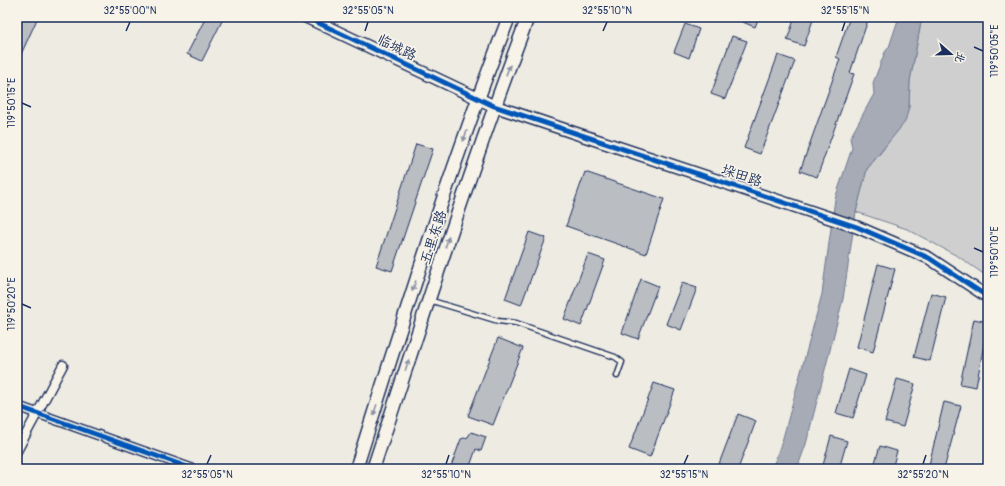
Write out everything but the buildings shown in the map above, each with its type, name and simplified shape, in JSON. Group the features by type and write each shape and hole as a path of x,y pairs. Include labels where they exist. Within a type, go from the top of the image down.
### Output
{"main road":[{"name":"五里东路","path":"356,469 412,292 477,99 509,17"},
{"name":"五里东路","path":"373,469 494,106 528,17"}],"street":[{"name":"临城路","path":"306,17 477,99"},
{"name":"垛田路","path":"477,99 494,106 857,226 930,258 988,297"},
{"path":"17,451 36,412 63,365"},
{"path":"17,406 193,469"}],"lane":[{"path":"429,300 498,321 516,323 615,357 622,362 617,376"}],"shaded area":[{"path":"899,17 922,17 910,81 909,107 905,122 867,169 856,212 843,299 806,444 797,469 772,469 783,438 822,294 835,199 852,148 850,138 874,94 873,83 885,52 889,47"},
{"path":"922,17 988,17 988,277 959,257 907,229 856,212 867,169 883,150 909,107 910,81"}],"cycle path":[{"path":"306,17 494,106 857,227 929,258 988,297"},
{"path":"17,406 193,469"}]}
